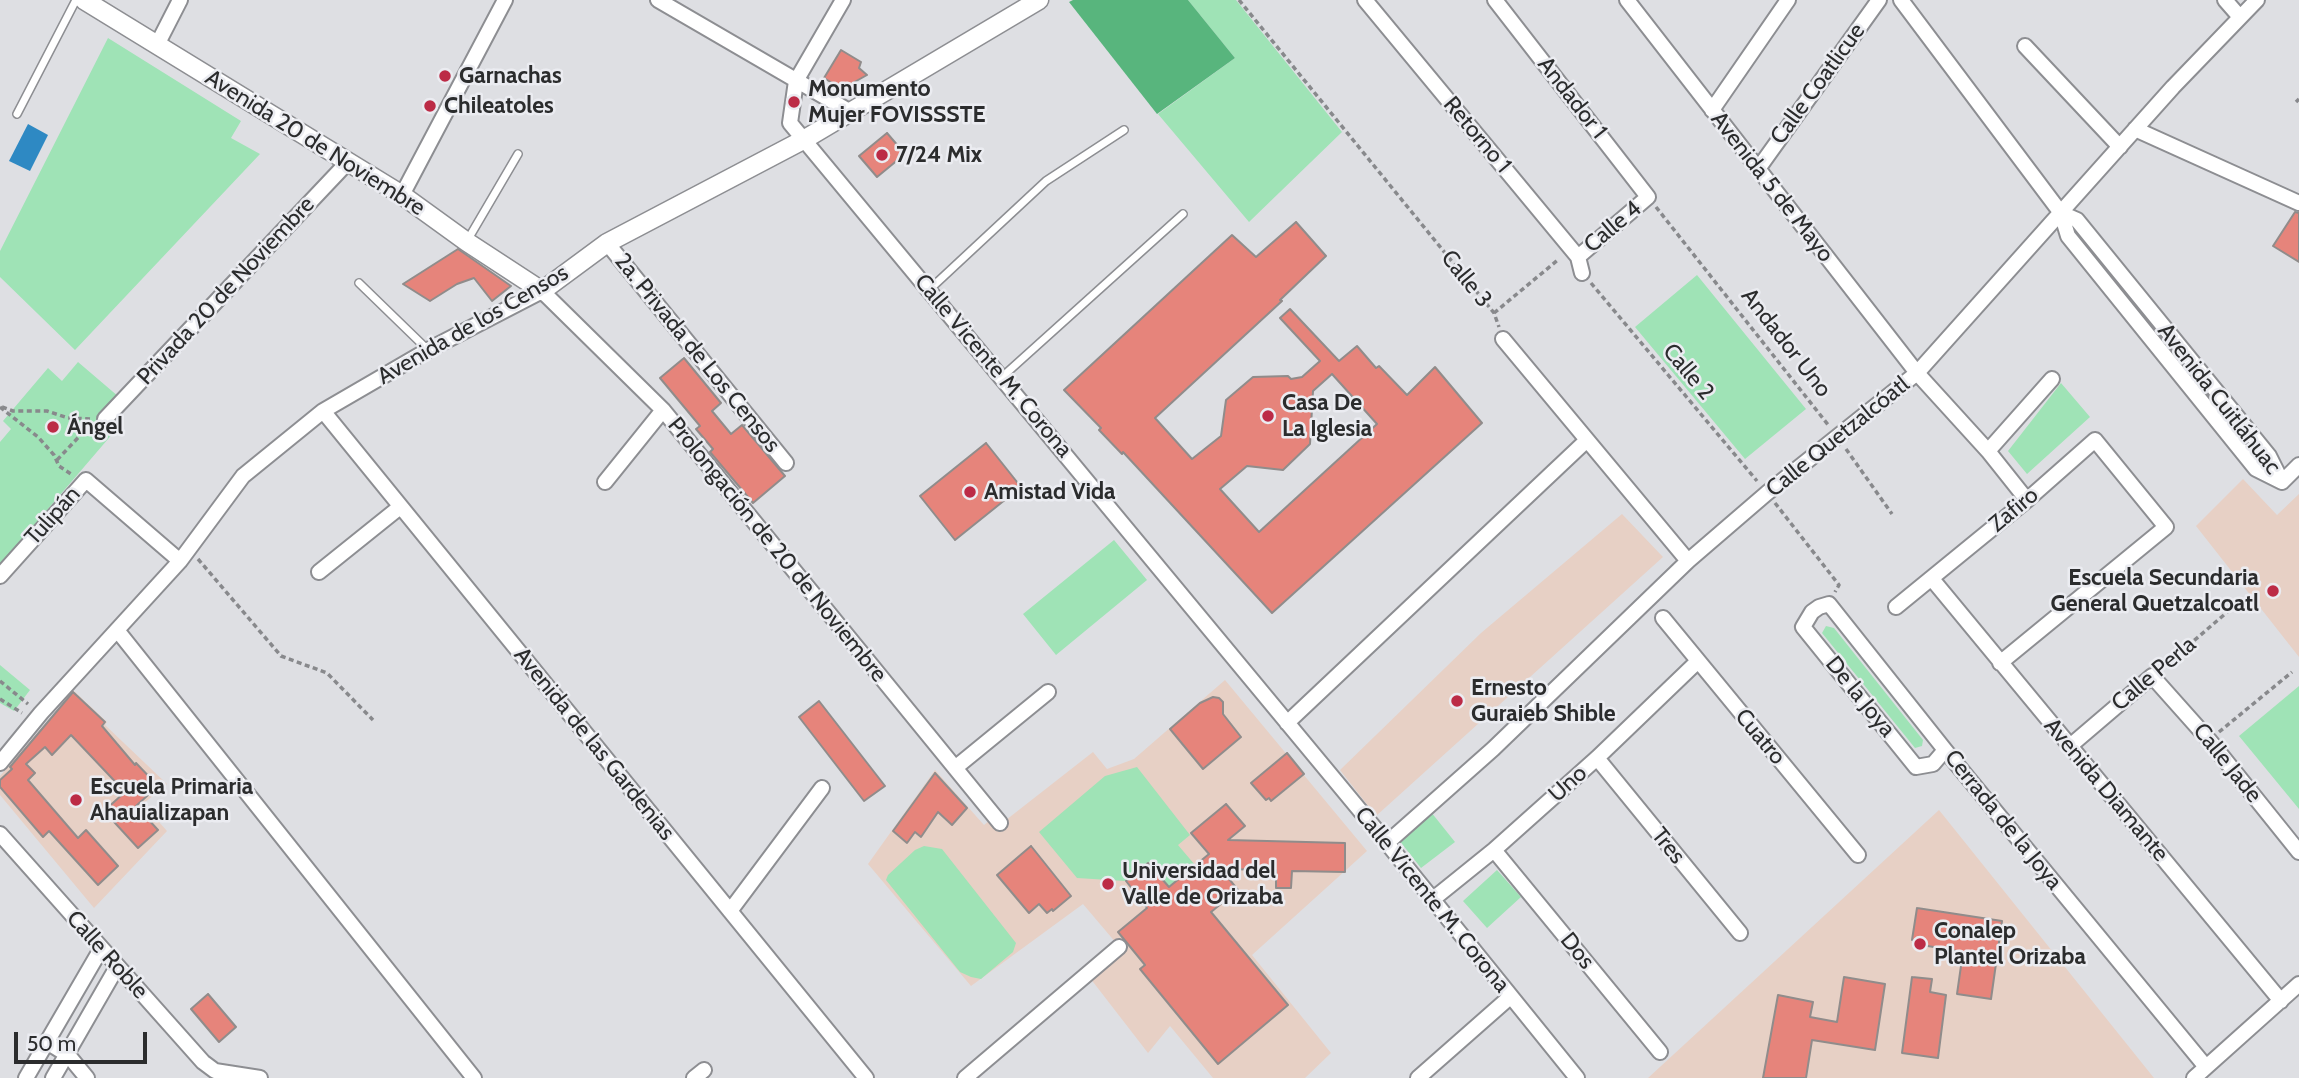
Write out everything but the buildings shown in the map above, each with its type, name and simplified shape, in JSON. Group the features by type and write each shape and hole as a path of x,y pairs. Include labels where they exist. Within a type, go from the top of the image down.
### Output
{"street":[{"name":"Avenida 20 de Noviembre","path":"85,0 402,195 541,291"},
{"path":"158,43 180,0"},
{"path":"402,195 505,0"},
{"path":"658,0 849,111"},
{"path":"796,81 842,0"},
{"name":"Avenida de los Censos","path":"0,763 38,717 185,556 243,476 323,411 428,350 541,291 607,243 805,139 1040,0"},
{"name":"Retorno 1","path":"1365,0 1575,253 1583,273"},
{"name":"Andador 1","path":"1495,0 1648,197"},
{"name":"Avenida 5 de Mayo","path":"1627,0 1917,373"},
{"path":"1712,110 1788,0"},
{"name":"Calle Coatlicue","path":"1758,169 1879,0"},
{"name":"Avenida Cuitláhuac","path":"1901,0 2061,213 2068,236 2256,469 2282,482 2299,465"},
{"path":"2225,0 2239,16"},
{"name":"Calle Quetzalcóatl","path":"1387,843 1493,750 1688,561 1767,493 1917,373 2135,129 2257,0"},
{"path":"2025,46 2120,147"},
{"name":"Calle Vicente M. Corona","path":"796,81 790,122 1387,843 1577,1078"},
{"path":"2135,129 2299,203"},
{"name":"Privada 20 de Noviembre","path":"105,419 347,163"},
{"name":"Calle 4","path":"1575,253 1648,197"},
{"name":"2a. Privada de Los Censos","path":"607,243 786,463"},
{"name":"Prolongación de 20 de Noviembre","path":"541,291 663,410 1000,823"},
{"path":"1503,339 1688,561"},
{"path":"1917,373 1988,451 2027,499"},
{"path":"1988,451 2052,379"},
{"path":"605,482 663,410"},
{"name":"Avenida de las Gardenias","path":"323,411 866,1078"},
{"path":"1287,723 1587,440"},
{"name":"Zafiro","path":"1896,607 2095,440 2166,527 2000,663"},
{"path":"86,480 185,556"},
{"name":"Tulipán","path":"0,576 86,480"},
{"path":"318,572 400,507"},
{"name":"Avenida Diamante","path":"1932,579 2281,1001"},
{"name":"Cerrada de la Joya","path":"1829,604 1945,750 2206,1067"},
{"name":"De la Joya","path":"1829,604 1812,612 1803,627 1916,767 1933,764 1945,750"},
{"name":"Cuatro","path":"1663,618 1858,855"},
{"path":"117,630 474,1078"},
{"name":"Uno","path":"1432,900 1494,850 1597,758 1698,662"},
{"name":"Calle Jade","path":"2152,676 2209,740 2299,852"},
{"name":"Calle Perla","path":"2070,746 2152,676"},
{"path":"955,768 1048,692"},
{"name":"Tres","path":"1597,758 1740,933"},
{"path":"730,911 822,788"},
{"name":"Calle Roble","path":"0,834 203,1062 215,1071 260,1078"},
{"name":"Dos","path":"1494,850 1660,1052"},
{"path":"965,1078 1119,947"},
{"path":"26,1078 101,949"},
{"path":"53,1078 117,967"},
{"path":"2194,1078 2299,984"},
{"path":"1418,1078 1510,996"},
{"path":"47,1042 68,1055 87,1078"}],"lane":[{"path":"17,114 76,0"},
{"path":"930,289 1046,181 1124,130"},
{"path":"467,242 518,154"},
{"path":"1002,377 1184,214"},
{"path":"359,283 428,350"}],"path":[{"name":"Calle 3","path":"1240,0 1494,313 1503,339"},
{"name":"Andador Uno","path":"1648,197 1837,437 1892,514"},
{"name":"Calle 4","path":"1494,313 1575,253"},
{"name":"Calle 2","path":"1583,273 1767,493 1839,585 1829,604"},
{"name":"Tulipán","path":"0,406 38,437 64,471 86,480"},
{"path":"0,406 13,411 47,411 68,418 94,419 57,460"},
{"path":"185,556 281,656 327,673 373,720"},
{"name":"Calle Perla","path":"2152,676 2239,602"},
{"path":"2209,740 2292,672"},
{"path":"0,681 38,717"},
{"path":"0,699 38,717"}],"shaded area":[{"name":"Escuela Secundaria General Quetzalcoatl","path":"2243,479 2277,515 2299,494 2299,657 2196,526"},
{"name":"Ernesto Guraieb Shible","path":"1622,514 1663,557 1376,816 1340,770 1481,633"},
{"name":"Universidad del Valle de Orizaba","path":"1225,680 1367,851 1252,955 1331,1053 1305,1078 1213,1078 1170,1026 1148,1053 1090,978 1122,950 1083,904 971,986 868,864 935,770 984,825 1000,812 1006,820 1093,752 1107,769 1134,759"},
{"name":"Escuela Primaria Ahauializapan","path":"74,691 107,722 105,725 167,784 143,804 167,831 94,908 0,795 0,776"},
{"name":"Conalep Plantel Orizaba","path":"1939,810 2154,1078 1648,1078"}],"green space":[{"path":"1188,0 1236,0 1342,132 1249,222 1158,114 1235,58"},
{"path":"1188,0 1235,58 1157,114 1069,2"},
{"path":"108,38 241,121 231,138 260,154 75,350 0,277 0,251"},
{"path":"1697,275 1806,409 1745,459 1635,327"},
{"path":"78,362 119,397 99,420 114,432 0,565 0,442 11,429 3,421 48,368 62,381"},
{"path":"2061,383 2090,417 2027,474 2008,451"},
{"path":"1114,540 1147,580 1056,655 1023,614"},
{"path":"1826,626 1834,628 1923,740 1922,746 1915,748 1822,633"},
{"path":"0,665 30,690 14,711 0,703"},
{"path":"2299,686 2299,809 2239,736"},
{"path":"1137,767 1190,835 1178,845 1195,865 1169,887 1149,862 1125,881 1077,878 1039,832 1105,776"},
{"path":"1427,807 1455,842 1421,868 1395,835"},
{"path":"924,846 942,849 1016,943 1013,952 981,979 960,972 886,880 915,850"},
{"path":"1497,870 1521,897 1487,928 1463,901"}],"water":[{"path":"28,124 48,135 30,171 9,161"}],"place":[{"name":"Garnachas","path":"445,76"},
{"name":"Monumento Mujer FOVISSSTE","path":"794,102"},
{"name":"Chileatoles","path":"430,106"},
{"name":"7/24 Mix","path":"882,155"},
{"name":"Casa De La Iglesia","path":"1268,416"},
{"name":"Ángel","path":"53,427"},
{"name":"Amistad Vida","path":"970,492"},
{"name":"Escuela Secundaria General Quetzalcoatl","path":"2273,591"},
{"name":"Ernesto Guraieb Shible","path":"1457,701"},
{"name":"Escuela Primaria Ahauializapan","path":"76,800"},
{"name":"Universidad del Valle de Orizaba","path":"1108,884"},
{"name":"Conalep Plantel Orizaba","path":"1920,944"}]}
